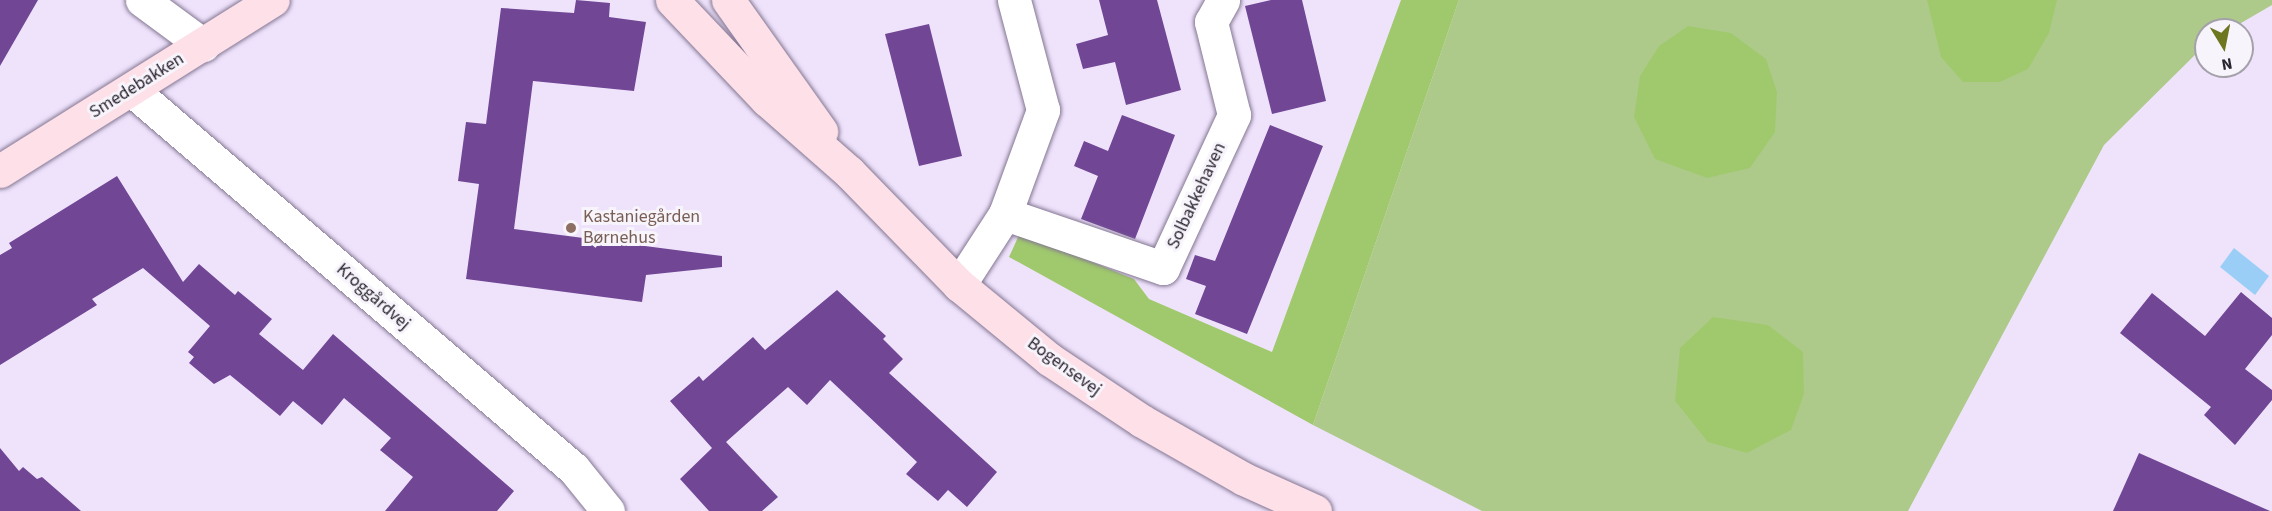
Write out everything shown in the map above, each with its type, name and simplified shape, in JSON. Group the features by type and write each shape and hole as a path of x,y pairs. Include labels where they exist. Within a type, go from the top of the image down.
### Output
{"main road":[{"name":"Smedebakken","path":"0,171 273,0"},
{"name":"Bogensevej","path":"672,0 767,100 849,172 959,285 1049,359 1142,421 1244,479 1315,511"},
{"name":"Bogensevej","path":"728,0 849,172"}],"street":[{"path":"142,0 203,45"},
{"path":"959,285 1005,214 1042,110 1014,0"},
{"name":"Solbakkehaven","path":"1005,214 1163,268 1234,115 1211,22 1223,0"},
{"name":"Kroggårdvej","path":"132,90 574,470 608,511"}],"green space":[{"path":"1401,0 1459,0 1313,425 1009,257 1020,233 1134,279 1149,299 1272,352"},
{"path":"1459,0 2272,0 2272,5 2250,18 2194,18 2194,56 2104,145 1908,511 1482,511 1313,425"},
{"path":"1927,0 2057,0 2049,33 2028,69 2000,82 1963,82 1941,57"},
{"path":"1688,26 1731,33 1766,59 1777,92 1775,132 1750,168 1707,178 1655,159 1634,117 1640,76 1659,46"},
{"path":"1713,317 1768,325 1803,352 1804,394 1791,430 1747,453 1708,442 1675,401 1680,348"}],"water":[{"path":"2234,248 2269,276 2255,295 2220,267"}],"building":[{"path":"0,0 38,0 0,66"},
{"path":"576,0 610,3 609,17 646,22 634,91 533,81 514,229 722,256 722,267 646,275 642,302 466,279 479,184 458,181 466,122 486,124 501,8 574,13"},
{"path":"1099,0 1157,0 1181,90 1126,105 1115,62 1083,69 1076,44 1108,35"},
{"path":"1271,0 1302,0 1326,101 1272,114 1245,6"},
{"path":"929,24 962,156 919,166 885,34"},
{"path":"1122,115 1175,135 1135,239 1081,219 1098,176 1074,166 1084,141 1108,151"},
{"path":"1270,125 1323,146 1247,334 1195,314 1206,286 1186,279 1195,255 1215,261"},
{"path":"117,176 183,282 199,264 235,295 238,291 272,319 259,334 303,370 333,334 514,491 497,511 385,511 413,477 380,450 391,438 344,398 322,425 293,401 280,416 230,375 214,384 189,363 194,357 188,352 210,326 143,268 92,299 97,305 0,365 0,255 12,248 9,243"},
{"path":"837,290 886,336 883,339 903,359 889,373 997,472 967,507 948,490 938,501 906,474 917,462 830,380 807,405 788,387 726,442 778,497 762,511 709,511 680,479 712,448 670,401 699,376 703,381 753,337 765,350"},
{"path":"2241,292 2272,318 2272,335 2245,369 2272,390 2272,400 2235,445 2204,415 2211,407 2120,333 2152,293 2205,336"},
{"path":"0,448 19,471 23,467 37,479 42,477 81,511 0,511"},
{"path":"2139,453 2270,511 2113,511"}],"place":[{"name":"Kastaniegården Børnehus","path":"571,228"}]}
